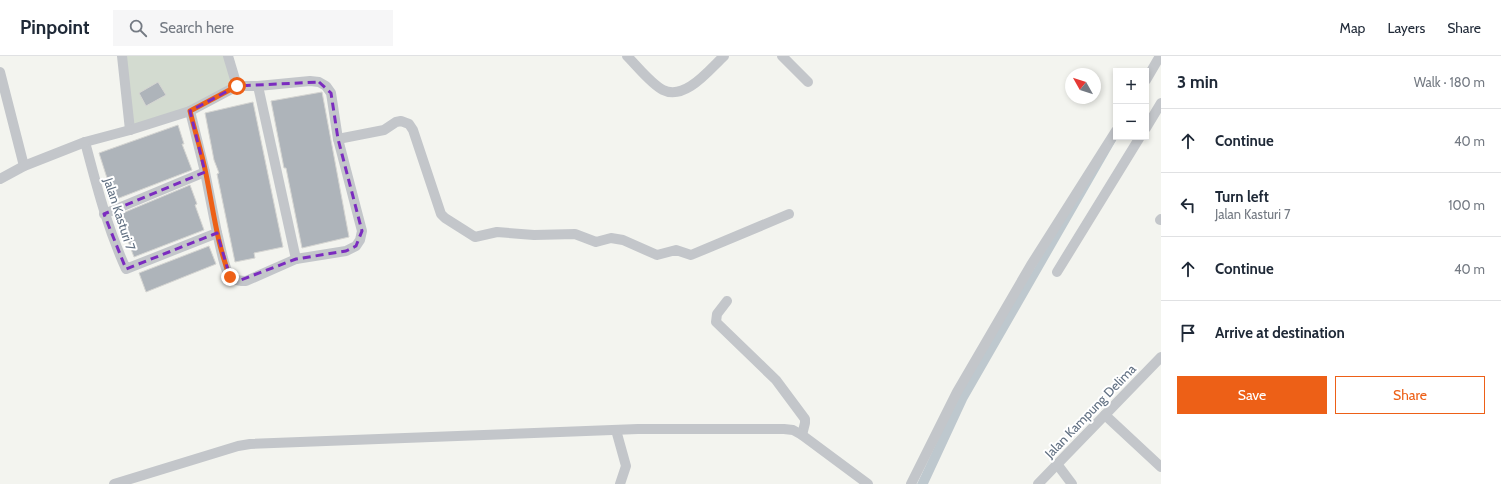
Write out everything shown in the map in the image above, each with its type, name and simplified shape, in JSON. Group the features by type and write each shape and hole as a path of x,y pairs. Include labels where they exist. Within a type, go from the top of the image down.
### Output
{"street":[{"path":"122,56 130,130"},
{"path":"228,56 237,86"},
{"path":"627,56 664,91 680,92 695,83 724,56"},
{"path":"782,56 808,82"},
{"path":"1149,75 1160,56"},
{"path":"0,72 24,166"},
{"path":"0,179 24,166 85,142 130,130 190,111 237,86 258,86 310,81 319,82 326,86 331,93 338,139 362,231 360,240 356,246 346,251 296,259 246,281 238,281 230,277 217,233 206,172 190,111"},
{"path":"258,86 296,259"},
{"path":"1149,124 1159,110"},
{"path":"338,139 384,130 396,122 404,121 409,124 413,130 441,214 475,237 497,232 576,234 598,242 612,238 623,240 656,255 676,250 691,255 789,214"},
{"path":"911,484 965,378 1031,265 1113,136"},
{"path":"1057,272 1138,140"},
{"name":"Jalan Kasturi 7","path":"85,142 104,214 126,269 217,233"},
{"path":"104,214 206,172"},
{"path":"727,301 717,314 716,322 776,380 805,419 802,435"},
{"name":"Jalan Kampung Delima","path":"1038,484 1161,357"},
{"path":"1105,415 1161,467"},
{"path":"114,484 230,448 250,444 616,430 784,429 793,430 802,435 868,484"},
{"path":"616,430 626,466 620,484"},
{"path":"1057,464 1072,484"}],"highlighted area":[{"path":"319,82 331,93 338,139 362,231 356,246 346,251 296,259 238,281 230,277 217,233 126,269 104,214 205,172 190,111 237,86"}],"shaded area":[{"path":"122,56 228,56 237,86 190,111 130,130"},
{"path":"1114,140 1116,140 967,400 928,484 917,484 961,391 1035,267"}],"building":[{"path":"158,82 166,95 146,106 139,93"},
{"path":"322,92 349,237 302,248 271,101"},
{"path":"253,102 283,247 254,253 255,258 235,262 217,174 219,173 214,160 205,113"},
{"path":"178,125 184,144 182,144 192,170 114,200 99,153"},
{"path":"190,185 204,230 134,257 118,215"},
{"path":"209,246 216,264 146,292 139,273"}],"route":[{"path":"230,277 217,233 206,172 190,111 237,86"}]}
